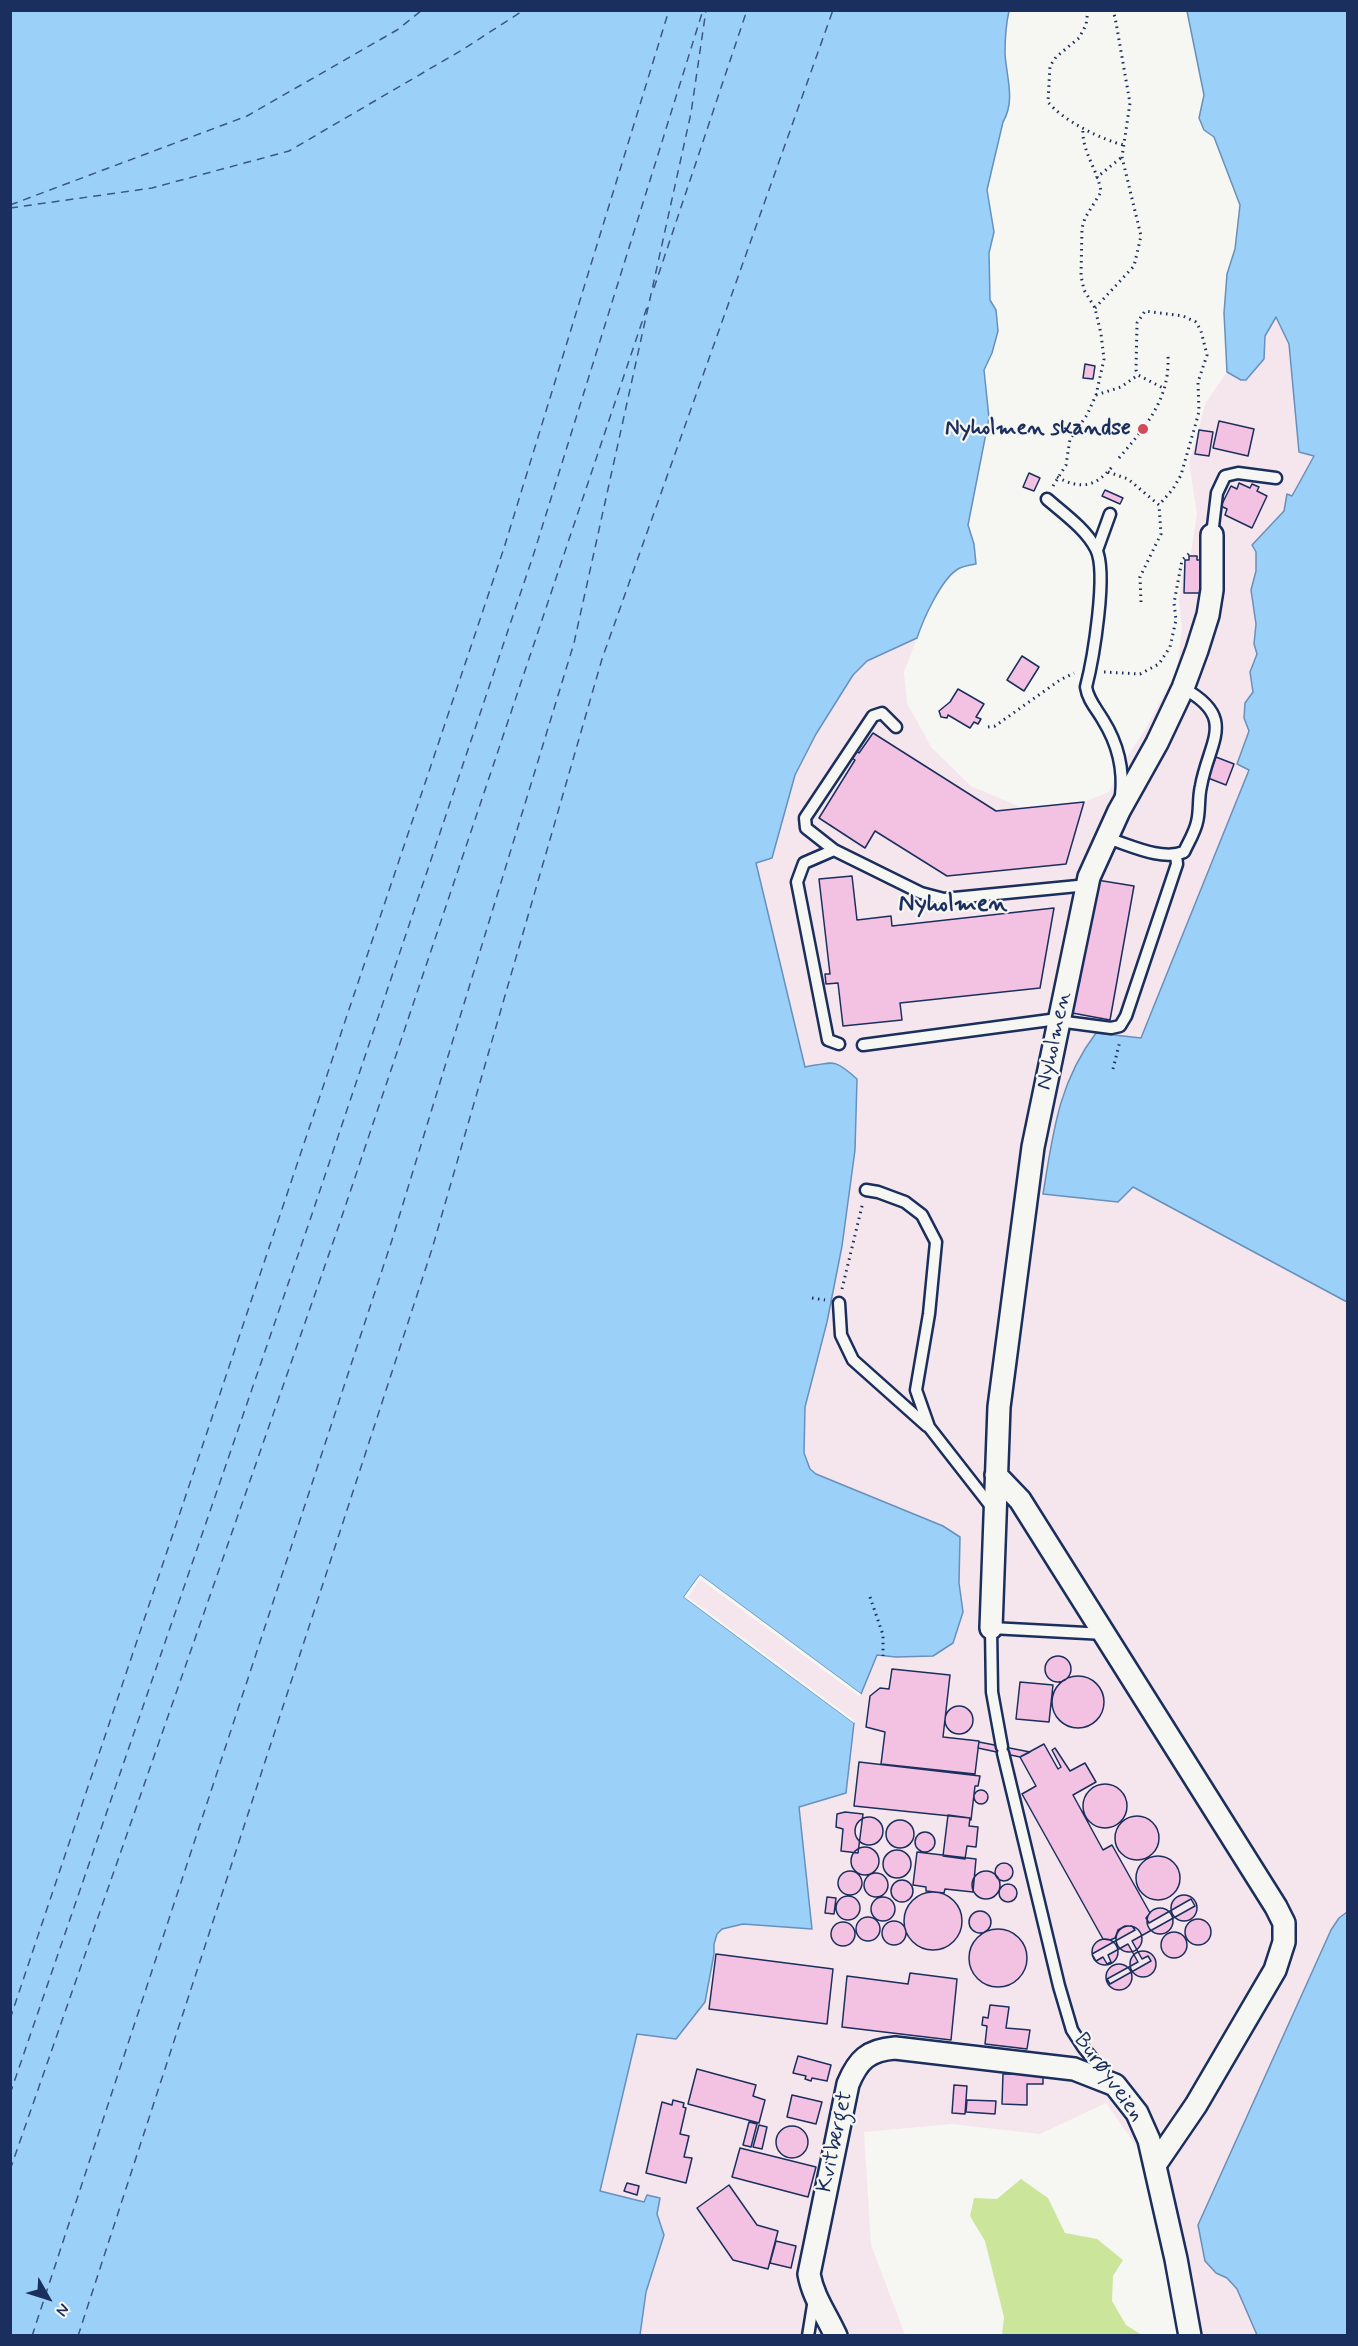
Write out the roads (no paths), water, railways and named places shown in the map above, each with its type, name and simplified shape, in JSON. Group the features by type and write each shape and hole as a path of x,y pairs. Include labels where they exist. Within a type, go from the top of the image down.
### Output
{"street":[{"name":"Nyholmen","path":"992,1574 999,1407 1033,1147 1059,1019 1088,885 1119,811 1157,743 1183,688 1208,615 1212,590 1212,535"},
{"path":"996,1476 1020,1500 1276,1906 1284,1923 1284,1942 1275,1970 1196,2105 1155,2165"},
{"name":"Burøyveien","path":"991,1628 992,1574"},
{"name":"Kvitberget","path":"836,2336 815,2296 808,2274 848,2084 854,2069 865,2057 878,2049 895,2048 1029,2062 1074,2068 1114,2085"},
{"name":"Burøyveien","path":"1114,2085 1137,2113 1149,2140 1176,2259 1190,2336"}],"lane":[{"path":"1212,535 1217,493 1225,476 1238,473 1276,478"},
{"path":"1047,499 1090,539 1097,550 1100,563 1100,599 1086,687 1087,696 1112,735 1122,770 1119,811"},
{"path":"1097,550 1110,514"},
{"path":"1107,838 1156,853 1176,855 1184,852 1197,824 1201,785 1216,738 1216,721 1208,705 1200,697 1183,688"},
{"path":"896,727 882,713 873,716 805,818 806,828 834,850 921,893 944,899 1088,885"},
{"path":"834,850 804,863 797,882 828,1040 839,1044"},
{"path":"863,1045 1059,1019 1111,1028 1120,1026 1126,1016 1177,864 1176,855"},
{"path":"866,1190 904,1202 922,1215 936,1242 929,1314 916,1390 928,1427"},
{"path":"839,1303 841,1335 853,1359 928,1427 995,1511"},
{"path":"991,1628 1104,1635"},
{"name":"Burøyveien","path":"991,1628 992,1692 1002,1750 1059,1986 1072,2030 1114,2085"},
{"path":"808,2336 815,2296"}],"water":[{"path":"11,11 1009,11 1005,53 1010,97 987,190 994,232 989,253 990,300 996,310 998,331 984,370 989,418 968,525 974,544 976,564 958,569 945,581 928,611 917,638 867,661 853,675 816,734 795,775 772,858 756,863 805,1067 833,1063 857,1079 855,1150 842,1246 827,1322 805,1407 804,1453 810,1469 816,1474 943,1526 960,1537 959,1583 963,1612 953,1643 933,1656 877,1655 861,1694 700,1575 684,1597 854,1723 846,1793 799,1807 812,1929 743,1924 722,1929 717,1934 714,1944 705,2002 676,2039 637,2034 600,2191 644,2202 647,2195 660,2198 657,2214 664,2235 646,2292 640,2335 11,2336"},
{"path":"1187,11 1347,11 1347,1302 1133,1187 1118,1202 1043,1194 1054,1130 1073,1071 1096,1033 1141,1038 1249,770 1237,764 1249,731 1244,718 1245,703 1253,692 1250,672 1257,654 1254,644 1256,624 1251,590 1256,571 1256,552 1252,545 1284,511 1287,494 1292,496 1314,456 1299,452 1289,344 1276,317 1265,336 1264,359 1246,380 1241,380 1227,372 1224,313 1227,274 1235,249 1240,205 1214,137 1204,130 1199,118 1204,95"},
{"path":"1347,1912 1347,2335 1257,2335 1237,2289 1205,2261 1198,2225 1331,1930 1339,1918"}],"place":[{"name":"Nyholmen skandse","path":"1143,429"}],"district":[{"name":"Nyholmen","path":"953,905"}]}
